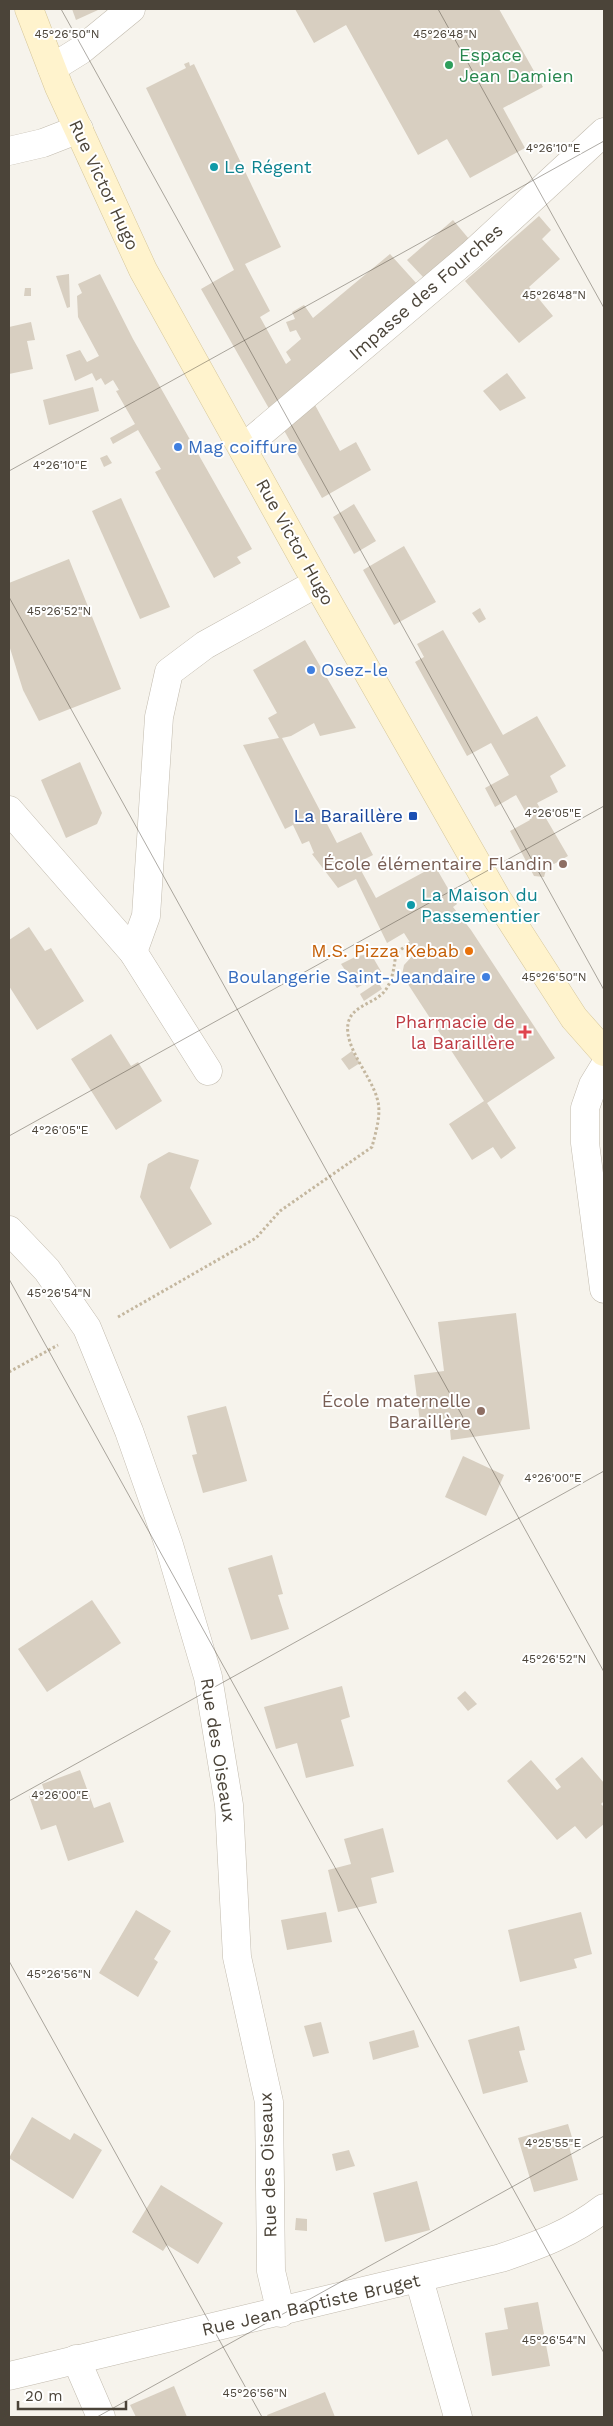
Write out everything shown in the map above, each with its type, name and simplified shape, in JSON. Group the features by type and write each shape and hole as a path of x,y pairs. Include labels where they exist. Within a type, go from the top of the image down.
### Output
{"main road":[{"name":"Rue Victor Hugo","path":"29,9 79,130 143,270 496,897 574,1018 604,1052"}],"street":[{"path":"52,68 81,50 131,9"},
{"path":"9,151 43,143 79,130"},
{"name":"Impasse des Fourches","path":"243,448 471,255 604,132"},
{"path":"133,952 146,916 159,717 169,672 205,645 317,582"},
{"path":"9,810 133,952 208,1071"},
{"path":"604,1067 593,1085 585,1108 586,1143 604,1289"},
{"name":"Rue des Oiseaux","path":"9,1230 47,1270 87,1328 129,1431 170,1545 208,1677 229,1805 237,1957 269,2102 271,2270 281,2313"},
{"name":"Rue Jean Baptiste Bruget","path":"9,2376 281,2313 501,2258 542,2244 581,2226 604,2208"},
{"path":"419,2279 458,2417"},
{"path":"76,2359 102,2417"}],"path":[{"path":"9,1372 87,1328 122,1316 256,1238 280,1211 372,1146 378,1121 378,1098 349,1038 348,1025 351,1014 383,993 392,979 396,953 410,942"}],"building":[{"path":"72,9 97,9 98,10 76,20"},
{"name":"Espace Jean Damien","path":"295,9 499,9 543,87 503,108 525,148 470,178 447,139 418,155 346,25 314,43"},
{"path":"189,62 190,66 194,64 281,247 245,264 270,311 260,317 286,364 291,360 286,352 301,339 296,330 290,332 286,322 295,319 292,312 304,305 313,318 390,254 417,284 271,412 201,289 234,270 146,88 186,68 184,64"},
{"path":"539,216 551,230 542,239 560,259 529,287 553,316 519,343 465,281"},
{"path":"453,220 469,239 424,278 407,260"},
{"path":"69,274 70,307 67,308 56,276"},
{"path":"100,274 133,339 252,549 237,557 241,563 214,578 155,472 161,469 138,430 113,444 110,438 135,424 116,391 119,390 113,380 105,385 101,378 96,381 92,373 75,381 66,355 80,350 87,362 99,356 78,317 77,296 82,293 78,284"},
{"path":"25,288 31,288 31,296 24,296"},
{"path":"31,322 35,340 27,341 33,369 9,374 9,327"},
{"path":"507,373 526,398 500,411 483,391"},
{"path":"93,387 99,411 49,425 43,400"},
{"path":"315,405 340,451 356,442 371,470 322,498 281,425"},
{"path":"107,455 112,463 104,467 100,458"},
{"path":"121,498 170,607 140,619 92,511"},
{"path":"354,504 376,541 354,554 333,517"},
{"path":"404,546 436,602 394,625 363,570"},
{"path":"69,559 121,689 39,721 23,690 9,645 9,583"},
{"path":"480,608 486,619 479,623 472,613"},
{"path":"443,630 503,735 537,716 566,766 550,776 558,792 537,803 568,856 554,864 548,863 544,877 534,876 510,831 530,820 516,795 495,807 485,788 509,775 491,743 467,756 415,662 424,657 417,644"},
{"path":"305,640 356,728 320,736 314,723 291,736 282,738 337,843 361,832 373,855 357,863 376,898 435,866 457,904 453,907 471,930 555,1058 487,1103 516,1148 501,1159 493,1147 472,1160 449,1124 484,1101 402,975 404,965 416,952 404,933 387,943 356,879 338,888 312,854 314,853 309,841 302,844 293,825 285,829 243,745 279,738 268,718 277,713 253,670"},
{"path":"80,762 102,813 97,824 66,838 41,780"},
{"path":"29,927 45,951 51,948 84,1001 37,1030 9,986 9,940"},
{"path":"371,954 382,973 357,988 341,964 357,956"},
{"path":"378,982 382,989 364,1001 360,994"},
{"path":"111,1034 131,1066 138,1062 162,1101 116,1130 71,1059"},
{"path":"352,1051 360,1063 349,1070 341,1059"},
{"path":"169,1152 199,1160 190,1188 212,1224 170,1249 140,1197 148,1164"},
{"path":"516,1313 530,1429 451,1440 449,1419 420,1422 414,1375 444,1371 438,1322"},
{"path":"226,1406 247,1481 203,1493 192,1455 197,1454 187,1416"},
{"path":"463,1456 504,1475 486,1516 445,1497"},
{"path":"272,1555 283,1594 278,1595 289,1629 251,1640 228,1568"},
{"path":"92,1600 121,1643 47,1692 18,1649"},
{"path":"342,1686 350,1717 341,1720 354,1766 306,1778 297,1743 276,1749 264,1707"},
{"path":"465,1691 477,1704 468,1711 457,1698"},
{"path":"582,1757 604,1783 604,1801 601,1804 604,1807 604,1824 586,1839 575,1826 557,1840 507,1781 531,1760 557,1790 561,1787 555,1779"},
{"path":"80,1770 94,1808 110,1802 124,1842 68,1861 56,1825 41,1830 29,1796 44,1790 42,1784"},
{"path":"383,1828 394,1872 371,1878 377,1903 338,1912 328,1870 351,1864 344,1839"},
{"path":"136,1910 171,1931 154,1959 158,1962 138,1997 99,1973"},
{"path":"326,1912 332,1942 287,1950 281,1920"},
{"path":"581,1912 592,1954 574,1959 577,1968 520,1982 508,1930"},
{"path":"321,2022 329,2053 313,2057 304,2026"},
{"path":"519,2026 525,2050 519,2051 528,2082 483,2094 468,2040"},
{"path":"414,2030 419,2047 373,2060 369,2042"},
{"path":"32,2117 70,2140 74,2133 102,2150 73,2199 9,2158"},
{"path":"568,2124 574,2144 569,2146 578,2180 534,2192 518,2138"},
{"path":"349,2150 355,2166 336,2171 332,2154"},
{"path":"417,2181 430,2230 385,2242 373,2193"},
{"path":"161,2185 223,2223 198,2264 167,2245 163,2251 132,2232"},
{"path":"296,2218 307,2219 307,2231 295,2230"},
{"path":"538,2302 550,2366 492,2376 485,2333 508,2329 504,2308"},
{"path":"174,2386 187,2417 136,2417 130,2405"},
{"path":"325,2392 335,2417 268,2417 267,2415"}],"place":[{"name":"Espace Jean Damien","path":"449,65"},
{"name":"Le Régent","path":"214,167"},
{"name":"Mag coiffure","path":"178,447"},
{"name":"Osez-le","path":"311,670"},
{"name":"La Baraillère","path":"413,816"},
{"name":"École élémentaire Flandin","path":"563,864"},
{"name":"La Maison du Passementier","path":"411,905"},
{"name":"M.S. Pizza Kebab","path":"469,951"},
{"name":"Boulangerie Saint-Jeandaire","path":"486,977"},
{"name":"Pharmacie de la Baraillère","path":"525,1032"},
{"name":"École maternelle Baraillère","path":"481,1411"}]}
